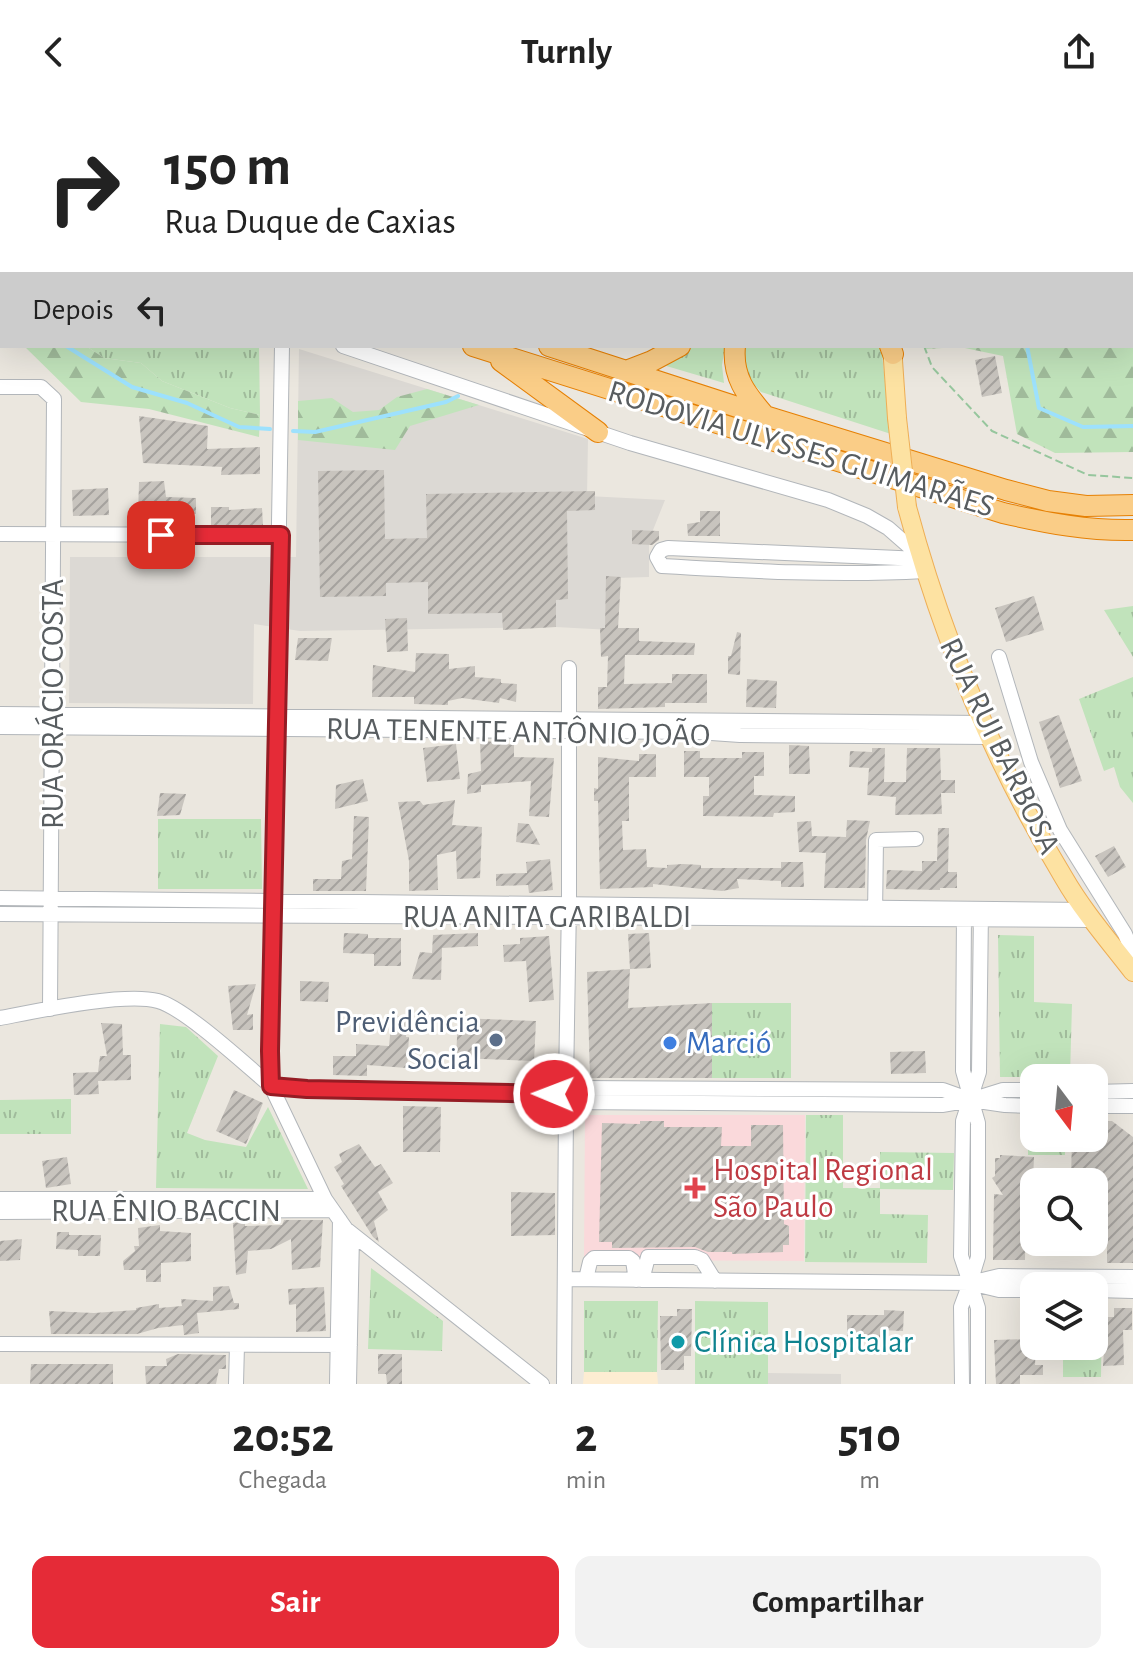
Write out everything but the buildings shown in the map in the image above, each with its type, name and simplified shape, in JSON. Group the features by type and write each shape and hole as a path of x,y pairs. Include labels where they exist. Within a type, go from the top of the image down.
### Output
{"highway":[{"name":"RODOVIA ULYSSES GUIMARÃES","path":"479,348 1003,513 1086,530 1133,530"},
{"path":"479,348 598,432"},
{"name":"RODOVIA ULYSSES GUIMARÃES","path":"555,348 765,416 1048,501 1086,506 1133,505"},
{"path":"626,371 676,348"},
{"path":"735,348 734,369 744,391 765,416"}],"main road":[{"name":"RUA RUI BARBOSA","path":"892,349 907,507 921,562 951,651 986,730 1064,879 1131,969"}],"street":[{"path":"282,348 271,1086 332,1210 352,1235 542,1384"},
{"path":"349,348 598,432 828,500 888,528 921,562"},
{"name":"RUA ORÁCIO COSTA","path":"0,387 41,387 54,399 50,1009"},
{"path":"0,534 281,535"},
{"path":"668,548 921,562 831,572 662,566 657,557 661,550 668,548"},
{"path":"715,550 715,569"},
{"path":"775,570 776,553"},
{"path":"831,572 832,555"},
{"name":"RUA RUI BARBOSA","path":"999,657 1031,762 1060,830 1125,934 1131,948 1131,969"},
{"path":"564,1384 570,1094 569,668"},
{"name":"RUA TENENTE ANTÔNIO JOÃO","path":"0,714 53,721 986,730"},
{"name":"RUA TENENTE ANTÔNIO JOÃO","path":"0,727 53,721"},
{"path":"875,913 876,840 916,839"},
{"name":"RUA ANITA GARIBALDI","path":"0,898 52,898 134,907 192,908 1089,915"},
{"name":"RUA ANITA GARIBALDI","path":"0,914 52,914 134,907"},
{"path":"964,913 963,1071 978,1123 970,1170 970,1220 978,1257 961,1307 962,1380 978,1380 978,1308 970,1283"},
{"path":"971,1100 979,1072 981,913"},
{"path":"963,977 980,976"},
{"path":"0,1018 133,999 159,1001 178,1010 271,1086 554,1094 557,1101 570,1094 889,1097 943,1090 971,1100 1020,1106"},
{"path":"963,1029 979,1029"},
{"path":"241,1061 252,1061 270,1051"},
{"path":"285,1118 296,1095 307,1089"},
{"path":"971,1100 1003,1090 1020,1090"},
{"path":"1108,1092 1133,1091"},
{"path":"1108,1106 1133,1106"},
{"name":"RUA ÊNIO BACCIN","path":"0,1199 38,1205 332,1210"},
{"name":"RUA ÊNIO BACCIN","path":"0,1212 38,1205"},
{"path":"332,1210 349,1384"},
{"path":"337,1384 352,1235"},
{"path":"639,1280 648,1257 695,1257 702,1260 715,1281"},
{"path":"586,1279 594,1258 629,1258 633,1261 639,1280"},
{"path":"970,1283 999,1276 1020,1278"},
{"path":"1108,1279 1133,1277"},
{"path":"567,1279 970,1283 999,1290 1020,1290"},
{"path":"1108,1290 1133,1291"},
{"path":"0,1344 343,1345"},
{"path":"236,1384 237,1345"}],"path":[{"path":"925,348 932,367 992,431 1088,475 1133,478"}],"shaded area":[{"path":"299,349 588,439 587,496 665,500 649,540 649,577 615,578 611,630 556,627 300,631 254,624 253,704 69,703 70,557 296,557"},
{"name":"Hospital Regional São Paulo","path":"585,1115 805,1115 804,1261 584,1260"},
{"path":"584,1372 657,1372 658,1384 583,1384"},
{"path":"768,1373 841,1374 841,1384 768,1384"}],"green space":[{"path":"26,348 89,348 104,358 141,363 162,381 230,408 260,415 259,437 149,409 81,402"},
{"path":"89,348 259,348 260,415 230,408 162,381 141,363 104,358"},
{"path":"690,348 725,348 724,383 663,365"},
{"path":"742,348 881,348 891,434 761,392 747,377"},
{"path":"965,348 1133,348 1133,452 1055,453 1017,434 1003,356"},
{"path":"427,389 479,405 410,426 395,450 298,440 298,401 332,398 353,412 379,410 397,397"},
{"path":"1133,606 1133,657 1104,610"},
{"path":"1133,677 1133,803 1120,787 1114,767 1104,771 1079,699"},
{"path":"158,819 261,819 262,889 158,889"},
{"path":"998,935 1034,936 1034,1002 1072,1004 1070,1064 1020,1064 1020,1077 1000,1077"},
{"path":"712,1003 791,1003 791,1078 712,1078"},
{"path":"160,1024 186,1027 218,1056 187,1133 205,1140 246,1147 268,1107 308,1189 156,1188"},
{"path":"71,1099 71,1134 0,1134 0,1100"},
{"path":"806,1115 843,1115 843,1188 880,1188 880,1152 954,1153 953,1190 880,1189 880,1214 928,1215 927,1263 805,1262"},
{"path":"1028,1152 1065,1152 1065,1155 1028,1155"},
{"path":"371,1268 443,1321 442,1351 368,1349"},
{"path":"584,1301 658,1301 657,1372 584,1372"},
{"path":"695,1301 768,1302 768,1384 695,1384"},
{"path":"1063,1360 1101,1360 1101,1377 1063,1377"}],"waterway":[{"path":"69,348 132,387 187,403 239,427 270,429"},
{"path":"1027,348 1039,408 1083,427 1133,426"},
{"path":"293,431 315,432 446,402 458,396"}],"place":[{"name":"Previdência Social","path":"496,1040"},
{"name":"Marció","path":"670,1043"},
{"name":"Hospital Regional São Paulo","path":"695,1188"},
{"name":"Clínica Hospitalar","path":"678,1342"}],"route":[{"path":"161,535 281,535 271,1086 554,1094"}]}
